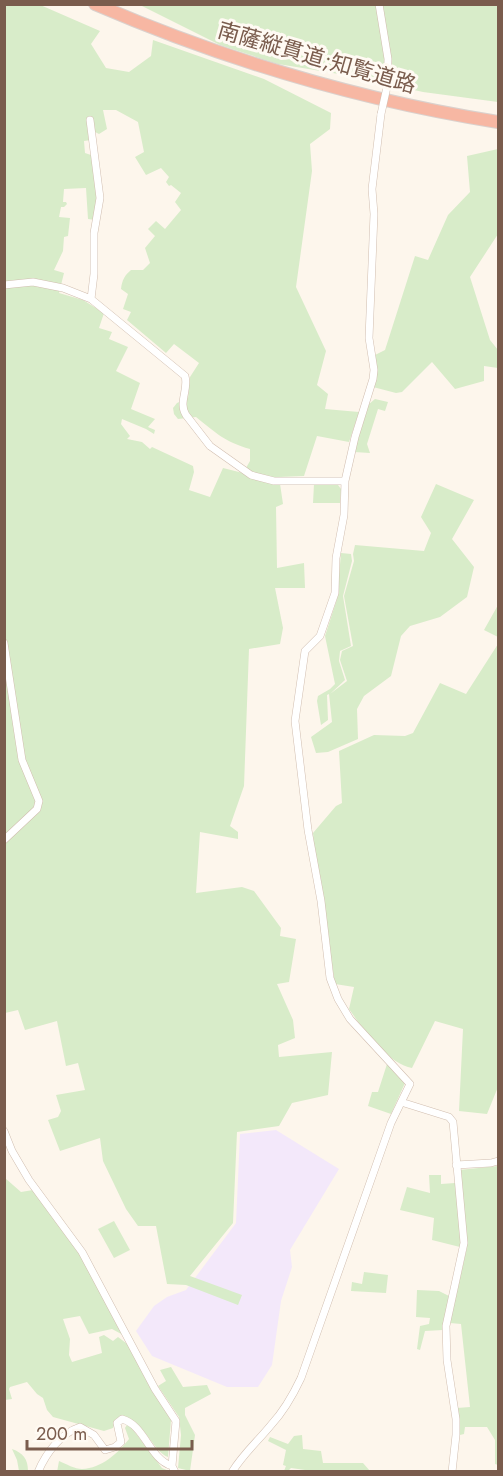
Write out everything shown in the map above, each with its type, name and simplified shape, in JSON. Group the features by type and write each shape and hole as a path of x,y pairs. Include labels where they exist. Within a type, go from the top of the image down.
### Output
{"highway":[{"path":"86,4 128,18"},
{"name":"南薩縦貫道;知覧道路","path":"95,4 208,49 291,76 405,105 498,122"},
{"path":"103,4 128,18"}],"street":[{"path":"232,1472 241,1457 284,1410 301,1378 392,1123 410,1084 350,1019 338,999 330,978 321,901 308,830 295,721 305,651 320,636 335,593 336,558 344,515 345,481 355,437 371,391 374,370 369,338 374,213 372,189 381,114 387,87 388,59 379,4"},
{"path":"90,120 100,198 94,233 94,274 91,299"},
{"path":"4,285 33,282 63,288 91,299 184,376 186,381 182,410 210,446 251,475 273,481 345,481"},
{"path":"4,643 22,760 39,801 37,809 4,840"},
{"path":"402,1102 452,1119 464,1243 446,1326 447,1360 456,1419 452,1472"},
{"path":"4,1131 8,1152 82,1252 155,1389 176,1421 174,1469"},
{"path":"456,1165 498,1161"},
{"path":"38,1472 44,1457 71,1430 80,1427 94,1435 105,1450 115,1447 122,1442 117,1423 122,1419 133,1424 161,1459 174,1469"}],"shaded area":[{"path":"276,1130 339,1169 290,1250 292,1267 281,1301 272,1365 258,1387 227,1387 152,1356 136,1331 154,1306 167,1297 186,1290 236,1223 240,1134"}],"green space":[{"path":"38,4 100,31 91,44 106,68 129,72 151,56 153,40 264,79 331,113 330,129 310,144 312,171 296,287 326,351 317,385 328,394 325,409 359,412 349,442 317,436 304,476 279,477 283,504 276,507 277,568 304,563 305,588 275,588 283,628 280,644 249,649 244,786 230,826 238,832 238,839 200,832 196,893 242,887 254,891 281,928 280,936 296,939 289,982 277,984 293,1020 295,1038 278,1045 279,1057 332,1052 328,1095 292,1103 279,1126 237,1132 233,1223 190,1276 242,1295 238,1305 186,1285 167,1284 156,1226 138,1226 126,1209 103,1161 100,1138 60,1151 48,1120 58,1117 61,1111 56,1095 85,1090 78,1063 66,1066 57,1021 25,1030 18,1010 5,1013 4,5","holes":["103,110 116,110 138,122 144,152 135,157 146,175 161,168 169,177 166,182 169,186 171,185 181,193 175,202 181,210 165,229 156,221 148,229 155,236 145,248 150,263 143,270 131,270 123,280 121,289 128,294 123,309 131,312 127,320 166,353 174,344 199,363 190,377 188,398 177,403 173,408 178,419 196,417 227,440 250,449 250,461 243,473 223,468 210,497 189,490 194,472 193,466 152,447 150,449 142,442 127,439 130,436 121,424 122,419 154,434 155,430 148,427 155,419 131,409 140,383 116,371 128,347 109,339 112,332 99,328 104,313 83,300 59,293 64,273 54,270 63,251 64,237 68,236 70,218 59,217 61,207 67,204 63,202 64,189 86,188 88,219 95,220 97,189 94,156 85,153 84,141 91,140 92,119 95,132 99,134 107,129"]},
{"path":"140,5 498,5 498,102 423,92 351,76 278,64 220,45"},
{"path":"498,149 498,234 470,277 490,340 498,350 498,368 484,366 484,381 455,389 432,362 402,392 396,393 373,387 375,355 385,350 415,256 428,260 448,215 470,192 467,156"},
{"path":"375,399 388,402 385,411 378,409 367,444 370,453 354,452 369,404"},
{"path":"314,484 338,485 341,489 340,503 313,503"},
{"path":"436,484 474,500 452,539 474,567 467,597 440,617 410,626 401,636 391,676 364,696 357,709 358,739 328,752 316,753 311,737 332,722 329,694 327,695 328,720 321,725 317,701 318,696 335,684 325,636 337,599 341,553 351,554 352,561 343,596 351,646 340,651 339,661 345,680 330,694 347,681 340,660 342,651 353,646 344,596 354,561 355,545 424,551 431,533 421,517"},
{"path":"498,605 498,637 484,630"},
{"path":"498,644 498,1087 487,1114 459,1111 463,1029 435,1021 412,1068 385,1053 349,1009 354,987 335,984 313,833 336,806 342,803 339,751 374,735 405,736 413,733 440,683 466,694"},
{"path":"387,1064 405,1083 391,1114 368,1106 372,1092 378,1092"},
{"path":"498,1166 498,1465 495,1464 495,1440 487,1427 465,1427 464,1434 460,1435 457,1408 470,1407 461,1324 450,1323 467,1247 459,1170"},
{"path":"429,1175 441,1175 441,1184 455,1183 460,1220 460,1247 432,1240 434,1218 400,1210 407,1187 430,1193"},
{"path":"5,1178 21,1192 33,1190 81,1255 125,1336 112,1329 89,1334 80,1316 63,1319 70,1339 69,1355 72,1362 102,1353 99,1337 104,1335 113,1341 118,1337 130,1346 171,1420 168,1457 131,1419 124,1417 116,1419 113,1428 104,1431 53,1417 47,1410 43,1398 27,1382 10,1387 12,1399 5,1400"},
{"path":"114,1221 130,1250 114,1258 98,1229"},
{"path":"364,1272 388,1275 386,1293 351,1291 352,1282 362,1284"},
{"path":"417,1290 439,1291 449,1296 443,1330 425,1331 420,1350 417,1349 420,1326 429,1324 430,1318 416,1317"},
{"path":"171,1367 183,1387 207,1385 211,1394 185,1408 185,1415 195,1435 190,1471 178,1468 181,1435 179,1417 158,1386 166,1381 160,1370"},
{"path":"128,1423 162,1468 169,1471 57,1472 59,1461 82,1469 96,1466 109,1459 129,1439 125,1428"},
{"path":"302,1435 303,1449 321,1451 323,1463 363,1463 370,1471 319,1472 291,1468 284,1471 286,1450 268,1441 270,1437 288,1444 294,1436"},
{"path":"12,1449 24,1457 28,1471 19,1471"}]}
